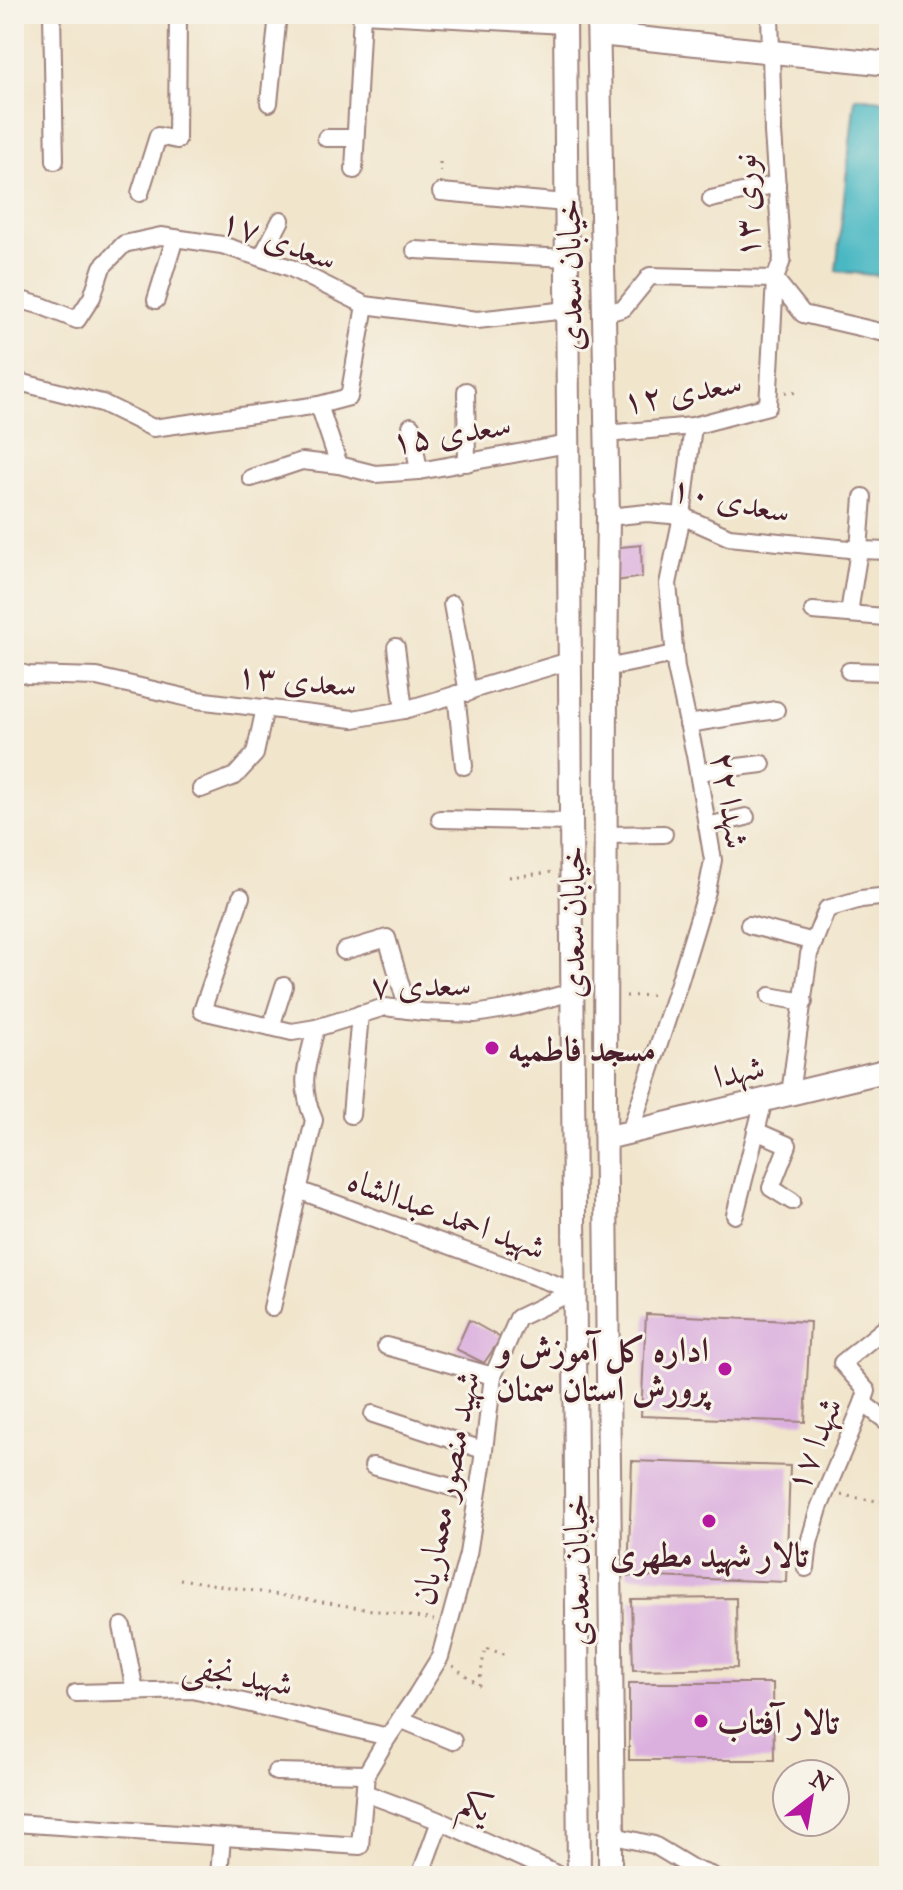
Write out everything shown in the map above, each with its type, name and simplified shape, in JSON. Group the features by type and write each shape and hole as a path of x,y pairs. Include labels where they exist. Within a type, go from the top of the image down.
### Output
{"main road":[{"name":"خیابان سعدی","path":"565,20 579,1876"},
{"name":"خیابان سعدی","path":"598,24 608,517 606,1138 613,1834 610,1835 610,1876"},
{"path":"598,24 770,51 889,64"},
{"path":"569,555 588,563 608,554"},
{"path":"569,595 574,589 592,585 607,595"},
{"name":"شهدا","path":"606,1138 889,1070"}],"street":[{"path":"52,14 55,161"},
{"path":"140,193 158,136 177,140 178,14"},
{"path":"269,103 278,14"},
{"path":"354,170 362,14 565,20"},
{"name":"نوری ۱۳","path":"768,406 775,279 782,260 770,14"},
{"path":"326,138 355,138"},
{"path":"711,199 777,184"},
{"path":"441,192 566,203"},
{"path":"261,258 281,220"},
{"name":"سعدی ۱۷","path":"14,298 77,320 92,297 102,267 124,244 161,236 222,245 291,268 365,305 477,320 567,310"},
{"path":"156,300 175,238"},
{"path":"415,250 567,258"},
{"path":"604,314 624,308 650,276 775,279 803,314 889,334"},
{"path":"23,383 102,403 153,428 319,405 349,397 365,305"},
{"path":"466,391 467,463"},
{"path":"319,405 339,465"},
{"name":"سعدی ۱۲","path":"606,434 693,426 768,406"},
{"path":"411,426 419,471"},
{"name":"شهدا ۲۲","path":"630,1132 676,994 707,891 713,860 675,654 668,584 682,516 693,426"},
{"name":"سعدی ۱۵","path":"251,478 302,461 339,465 375,474 419,471 568,444"},
{"path":"849,613 863,497"},
{"name":"سعدی ۱۰","path":"608,517 647,513 682,516 729,537 889,551"},
{"path":"452,604 462,694 464,766"},
{"path":"813,611 884,617"},
{"path":"396,647 404,710"},
{"path":"606,668 675,654"},
{"name":"سعدی ۱۳","path":"14,671 28,675 97,677 197,700 353,719 404,710 569,661"},
{"path":"849,671 889,672"},
{"path":"201,789 235,776 255,754 265,708"},
{"path":"688,724 776,710"},
{"path":"698,772 762,764"},
{"path":"707,826 746,817"},
{"path":"440,819 570,822"},
{"path":"607,835 664,834"},
{"path":"790,1094 809,954 827,909 861,899 889,896"},
{"name":"سعدی ۷","path":"241,897 202,1011 292,1032 385,1007 475,1014 517,1007 572,992"},
{"path":"749,925 814,942"},
{"path":"344,951 387,938 408,1010"},
{"path":"271,1027 284,986"},
{"path":"770,996 804,1002"},
{"path":"351,1115 360,1014"},
{"path":"272,1308 314,1120 307,1104 303,1078 316,1028"},
{"path":"735,1215 764,1100"},
{"path":"756,1131 788,1145 771,1188 792,1201"},
{"name":"شهید احمد عبدالشاه","path":"298,1190 574,1291"},
{"name":"شهید منصور معماریان","path":"14,1823 360,1846 366,1774 440,1657 450,1623 468,1554 493,1376 518,1318 574,1291"},
{"name":"شهدا ۱۷","path":"806,1568 819,1508 867,1391 842,1363 889,1325"},
{"path":"386,1346 493,1376"},
{"path":"863,1403 889,1423"},
{"path":"373,1414 483,1450"},
{"path":"373,1466 477,1494"},
{"path":"122,1626 135,1691"},
{"name":"شهید نجفی","path":"76,1693 193,1690 388,1737"},
{"path":"400,1719 453,1741"},
{"path":"276,1772 366,1774"},
{"name":"یکم","path":"365,1793 440,1821 561,1876"},
{"path":"420,1876 440,1821"},
{"path":"610,1835 654,1845 694,1869 713,1876"},
{"path":"219,1876 222,1837"}],"path":[{"path":"509,877 571,870"},
{"path":"606,997 676,994"},
{"path":"825,1492 889,1503"},
{"path":"180,1579 450,1623"},
{"path":"440,1657 479,1685 485,1648 507,1655"}],"water":[{"path":"855,97 889,101 889,277 836,271"}],"building":[{"path":"641,545 642,577 610,582 610,548"},
{"name":"اداره کل آموزش و پرورش استان سمنان","path":"646,1314 810,1322 805,1422 641,1416"},
{"path":"469,1320 501,1338 484,1363 456,1349"},
{"name":"تالار شهید مطهری","path":"632,1461 790,1466 786,1582 628,1576"},
{"path":"736,1598 737,1668 633,1670 631,1599"},
{"name":"تالار آفتاب","path":"629,1683 773,1683 774,1758 771,1760 629,1760"}],"place":[{"name":"مسجد فاطمیه","path":"492,1048"},
{"name":"اداره کل آموزش و پرورش استان سمنان","path":"725,1369"},
{"name":"تالار شهید مطهری","path":"709,1521"},
{"name":"تالار آفتاب","path":"701,1721"}]}
